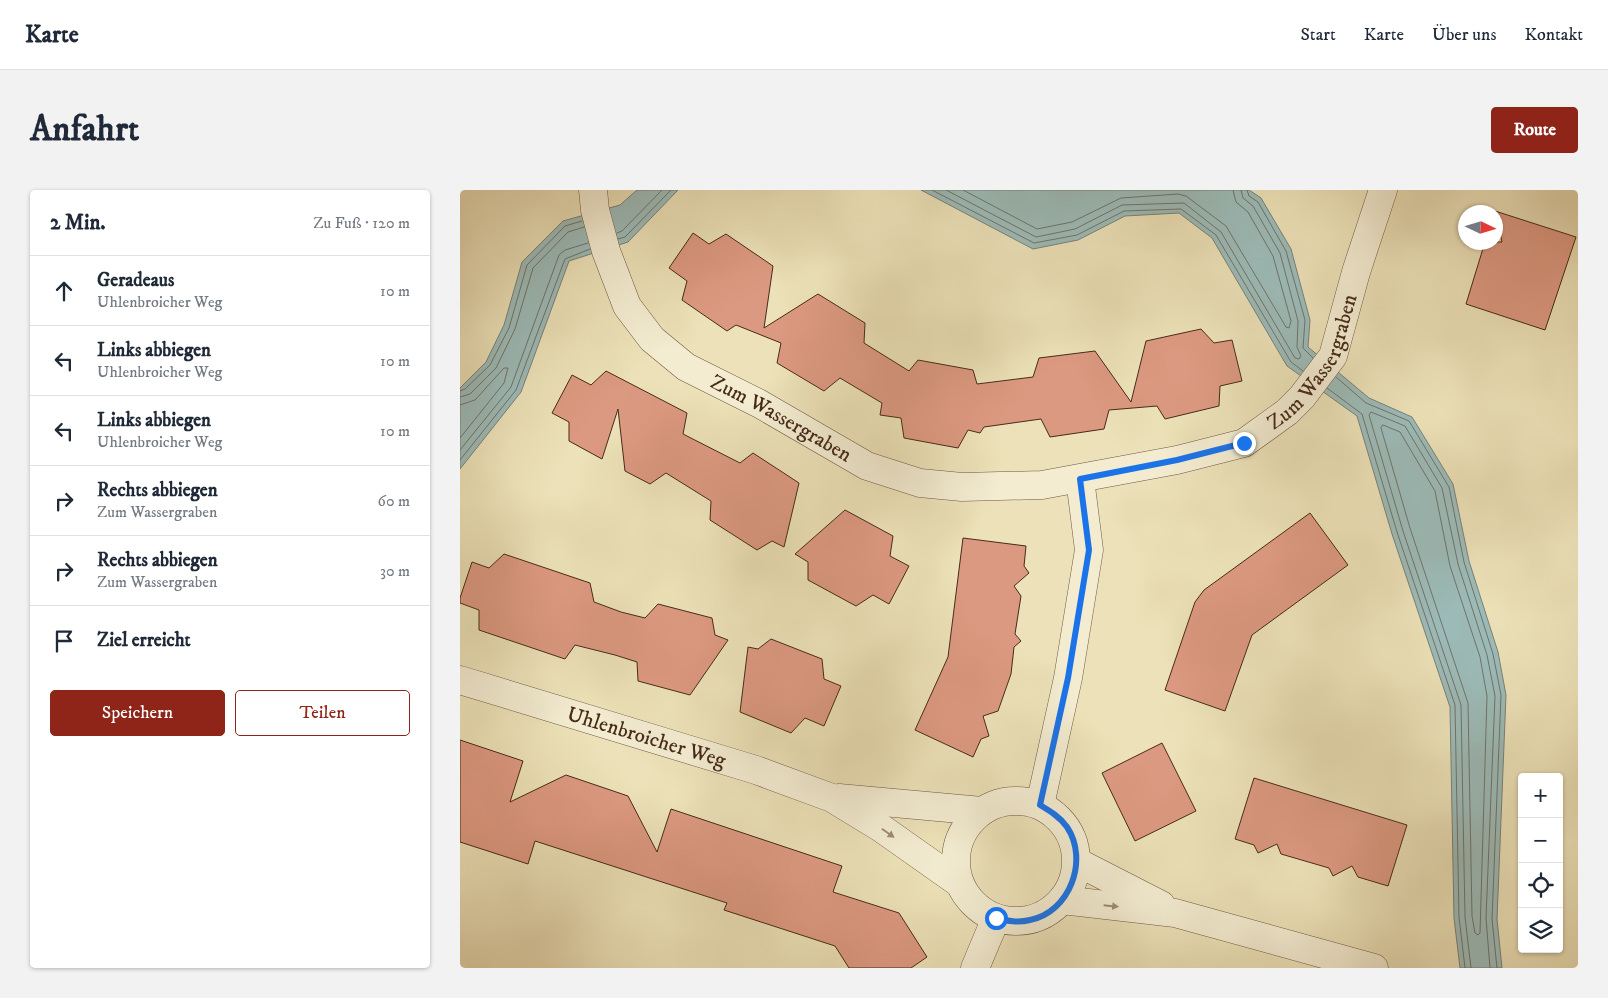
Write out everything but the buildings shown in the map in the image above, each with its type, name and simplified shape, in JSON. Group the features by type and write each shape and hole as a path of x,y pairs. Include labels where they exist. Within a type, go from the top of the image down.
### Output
{"street":[{"name":"Zum Wassergraben","path":"594,200 606,252 627,306 652,339 686,368 760,404 867,466 920,483 962,488 1042,485 1080,479 1177,460 1244,443 1287,412 1302,397 1333,356 1356,272 1383,190"},
{"path":"1040,805 1068,678 1089,550 1080,479"},
{"name":"Uhlenbroicher Weg","path":"460,680 756,770 832,798 881,828 960,883"},
{"name":"Uhlenbroicher Weg","path":"832,798 982,811"},
{"name":"Uhlenbroicher Weg","path":"1020,800 1040,805 1055,815 1067,828 1074,844 1077,862 1073,882 1062,900 1048,913 1032,920 1014,922 996,918 980,910 968,898 960,883 956,863 958,843 968,825 982,811 1000,802 1020,800"},
{"path":"1077,862 1175,913"},
{"path":"1062,900 1175,913 1374,968"},
{"path":"975,968 996,918"}],"water":[{"path":"637,190 678,190 628,242 569,261 521,392 460,469 460,388 486,362 504,325 522,262 563,221 620,205"},
{"path":"921,190 1249,190 1261,198 1291,249 1310,320 1308,347 1369,398 1412,417 1453,484 1469,561 1498,652 1506,695 1497,919 1502,968 1460,968 1454,918 1450,707 1392,534 1357,416 1287,366 1212,238 1179,213 1125,216 1078,240 1033,249"}],"route":[{"path":"996,918 1014,922 1032,920 1048,913 1062,900 1073,882 1077,862 1074,844 1067,828 1055,815 1040,805 1068,678 1089,550 1080,479 1177,460 1244,443"}]}
